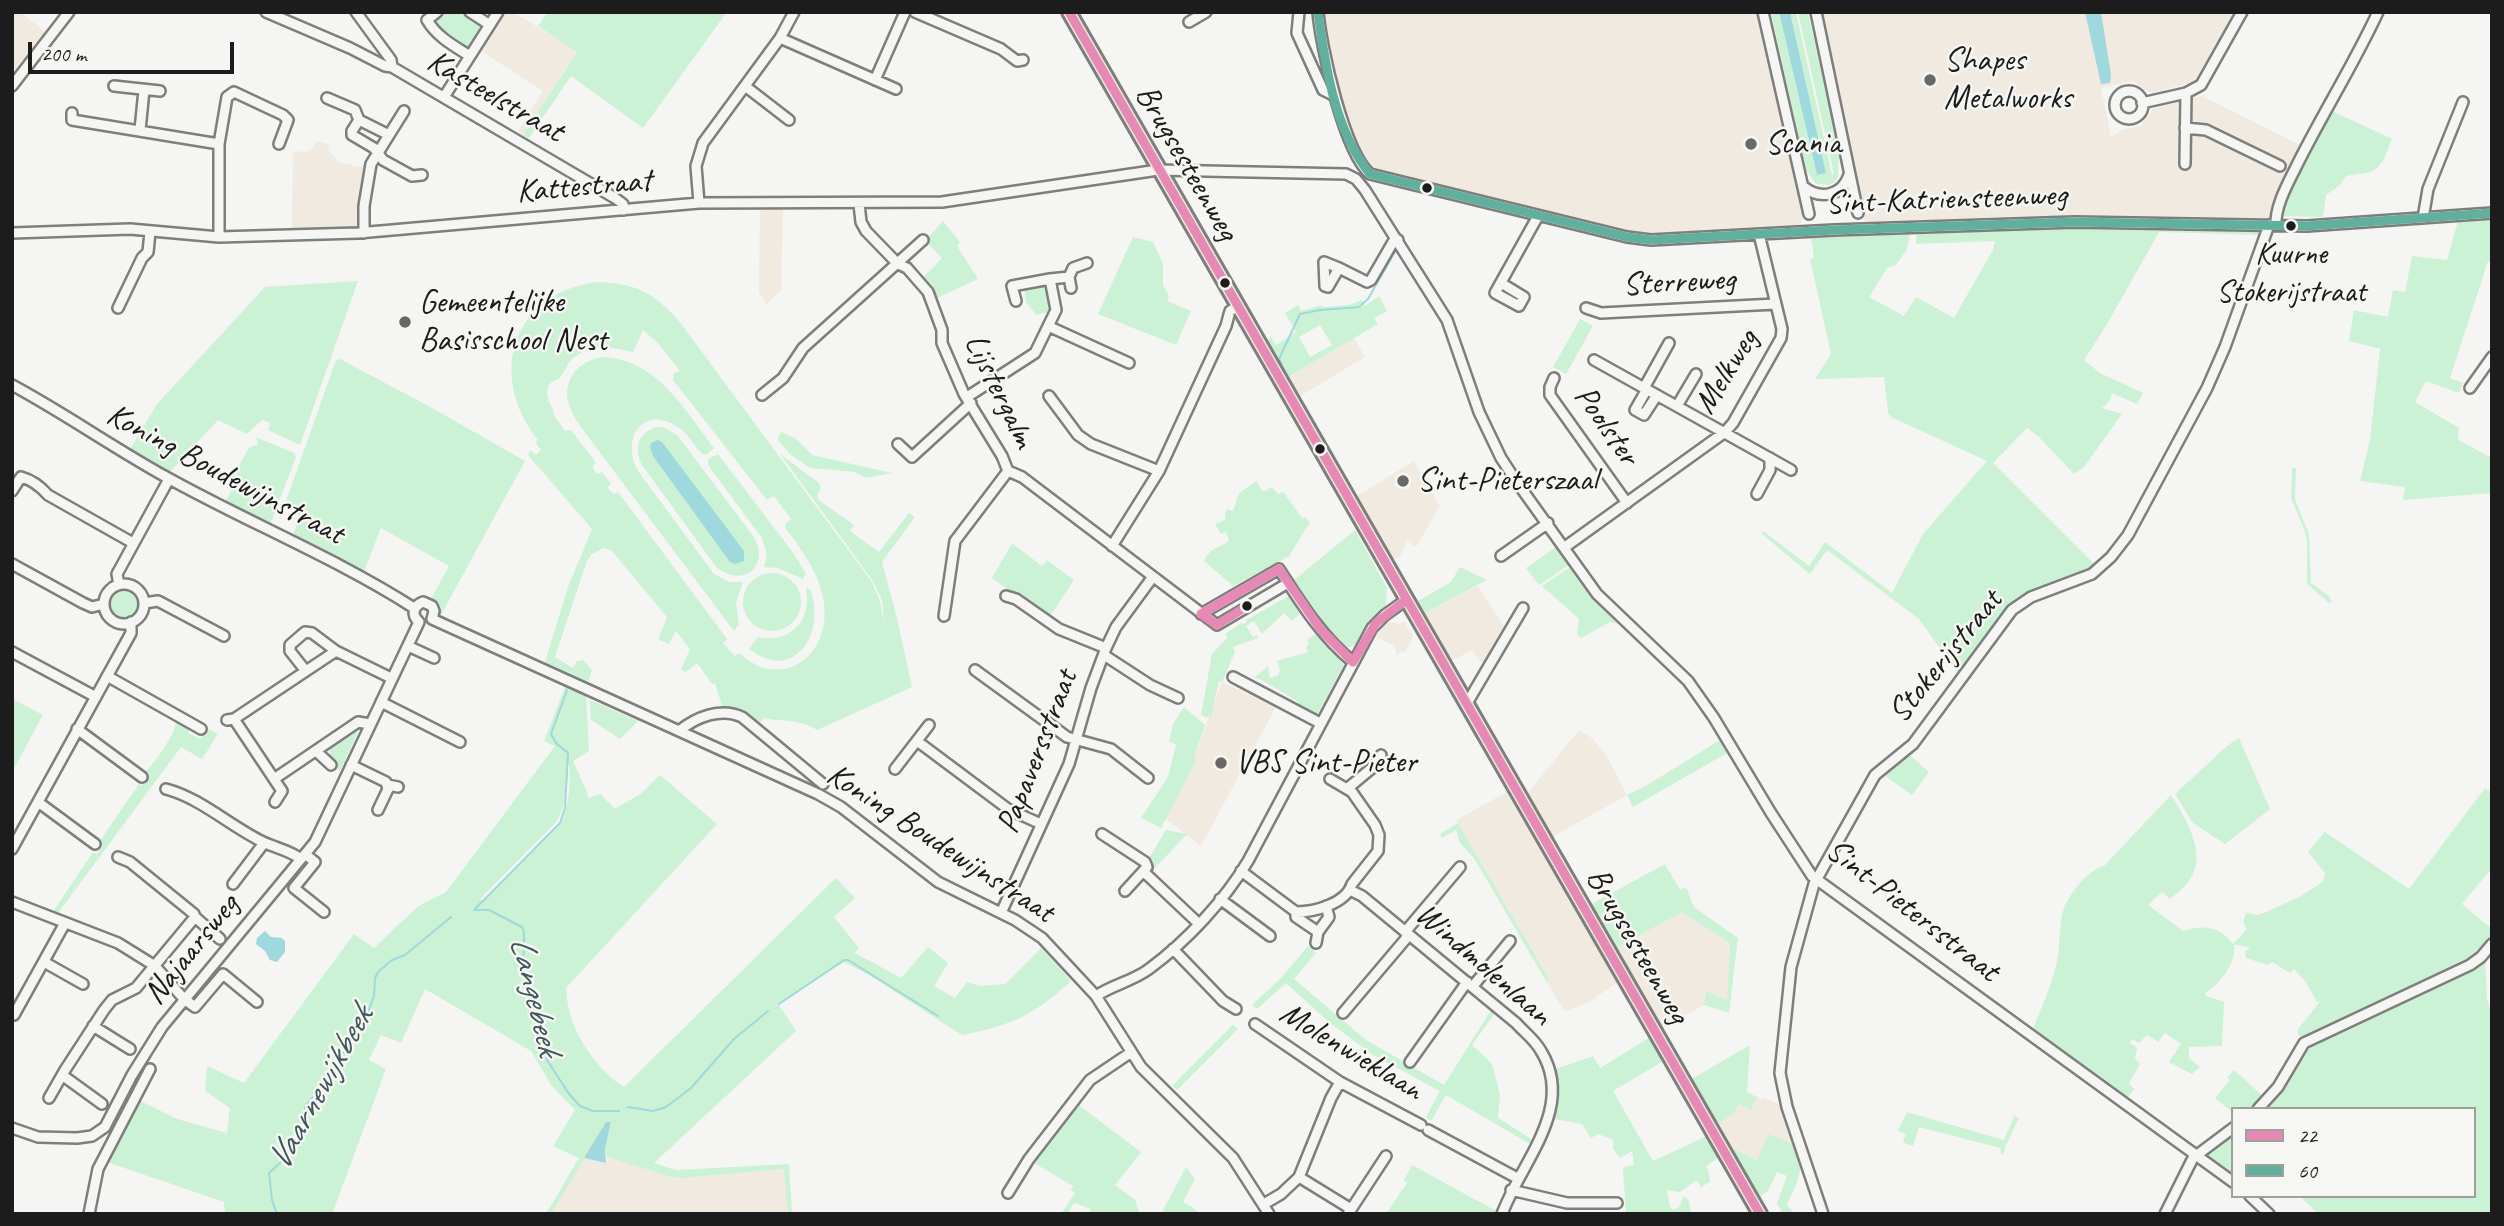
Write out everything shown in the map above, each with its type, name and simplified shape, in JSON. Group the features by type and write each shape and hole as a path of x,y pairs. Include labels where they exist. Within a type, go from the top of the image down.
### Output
{"main road":[{"name":"Brugsesteenweg","path":"1069,12 1760,1214"}],"street":[{"path":"12,86 69,12"},
{"path":"266,12 392,67"},
{"name":"Kasteelstraat","path":"356,12 391,60 392,67 615,198 623,204 624,210"},
{"path":"437,12 427,20 431,27 442,38 470,56"},
{"path":"470,12 490,25"},
{"path":"444,97 498,12"},
{"path":"699,203 697,158 703,144 780,38 794,12"},
{"path":"875,80 905,12"},
{"path":"915,12 1001,49 1017,61 1023,60"},
{"path":"1189,22 1206,12"},
{"path":"1299,12 1297,33 1323,90 1335,96"},
{"path":"1158,170 1346,174 1356,179 1365,190 1374,177 1359,162 1335,96 1328,73 1318,12"},
{"path":"1763,12 1809,214"},
{"path":"1816,12 1858,213"},
{"path":"2142,103 2186,93 2201,85 2242,12"},
{"path":"2272,225 2288,183 2378,12"},
{"path":"780,38 895,89"},
{"path":"114,86 160,91"},
{"path":"745,86 789,120"},
{"path":"140,130 144,90"},
{"path":"219,237 219,144 227,97 234,92 283,115 288,120 279,144"},
{"path":"2185,164 2186,93"},
{"path":"327,98 355,110 359,120 389,135"},
{"path":"2423,218 2428,189 2463,102"},
{"path":"364,233 364,206 371,164 404,111"},
{"path":"359,120 352,135 374,148 383,160 412,176 422,175"},
{"path":"71,121 219,144"},
{"path":"2185,128 2206,130 2280,166"},
{"path":"1346,174 1359,162"},
{"name":"Kattestraat","path":"12,233 101,229 219,237 364,233 699,203 859,204 963,200 1158,170"},
{"path":"1804,187 1816,195 1830,194 1840,190 1849,176"},
{"name":"Sint-Katriensteenweg","path":"1374,177 1627,237 1651,240 2075,222 2340,225 2492,213"},
{"name":"Sint-Pietersstraat","path":"1365,190 1447,320 1479,412 1516,481 1597,594 1688,681 1714,718 1775,820 1816,879 2231,1180"},
{"name":"Lijstergalm","path":"859,204 860,222 866,230 898,264 907,268 928,292 942,330 942,343 969,400 1008,471 1022,477 1201,614"},
{"path":"1501,282 1538,216"},
{"name":"Stokerijstraat","path":"1823,1214 1787,1107 1780,1073 1791,967 1816,879 1875,775 1913,744 2012,610 2031,597 2092,574 2111,557 2127,535 2207,388 2272,225"},
{"path":"118,308 142,258 148,252 150,232"},
{"name":"Melkweg","path":"1565,547 1725,432 1733,423 1781,338 1782,329 1759,234"},
{"path":"762,395 783,378 803,348 923,240"},
{"path":"1339,268 1367,282 1371,280 1393,242 1398,240"},
{"path":"1071,288 1069,276 1073,268 1087,263"},
{"path":"1016,301 1013,286 1069,276"},
{"path":"898,444 912,457 969,400 1035,353 1056,310 1049,279"},
{"name":"Sterreweg","path":"1586,308 1601,313 1776,304"},
{"path":"1112,545 1159,471 1226,326 1239,311"},
{"path":"1048,326 1129,363"},
{"path":"1657,395 1644,415 1635,410 1669,343"},
{"path":"2470,388 2492,357"},
{"path":"1594,360 1791,470"},
{"path":"1677,406 1696,374"},
{"name":"Poolster","path":"1554,378 1550,395 1627,503"},
{"name":"Koning Boudewijnstraat","path":"12,385 169,479 311,551 414,608"},
{"path":"1049,396 1078,435 1091,444 1159,471"},
{"path":"1757,494 1770,470 1770,458"},
{"path":"944,616 955,541 1008,471"},
{"path":"12,491 21,477 27,479 48,495 133,543"},
{"path":"119,584 117,574 169,479"},
{"path":"1501,556 1548,523"},
{"path":"12,564 92,607 104,604"},
{"path":"1288,583 1217,625 1201,614 1279,569 1319,629 1353,662"},
{"name":"Papaversstraat","path":"1001,913 1069,764 1091,688 1116,626 1152,578"},
{"path":"119,584 136,588 144,603 136,619 119,623 108,616 104,604 108,592 119,584"},
{"name":"Papaversstraat","path":"1006,596 1016,599 1059,629 1105,651"},
{"path":"1096,996 1147,970 1172,949 1220,899 1241,871 1376,623 1406,600"},
{"path":"144,603 158,601 224,636"},
{"path":"420,603 428,603 435,611 432,619 426,623 419,622 414,616 414,608 420,603"},
{"path":"1466,705 1523,608"},
{"name":"Koning Boudewijnstraat","path":"432,619 818,794 841,807 938,882 1001,913 1042,938 1096,996 1130,1053 1152,1080 1217,1140 1244,1172 1269,1214"},
{"path":"12,849 131,633 131,622"},
{"name":"Najaarsweg","path":"12,1128 46,1138 85,1137 102,1131 109,1123 132,1075 159,1032 303,857 321,831 419,622"},
{"path":"305,670 290,651 290,645 293,639 305,632 312,633 336,651 391,678"},
{"path":"408,646 434,658"},
{"path":"275,802 282,791 231,719 336,651"},
{"path":"1105,651 1150,685 1178,698"},
{"path":"12,652 96,697"},
{"path":"975,670 1067,737 1111,749 1148,778"},
{"path":"107,676 201,729"},
{"path":"1233,677 1321,723"},
{"path":"381,702 460,742"},
{"name":"Koning Boudewijnstraat","path":"679,731 686,725 717,713 734,713 823,784"},
{"path":"274,779 358,722 370,724"},
{"path":"895,769 929,725"},
{"path":"77,729 142,777"},
{"path":"917,741 1008,809 1041,824"},
{"path":"316,751 331,765"},
{"path":"1348,788 1378,763 1381,755"},
{"path":"351,765 384,780 388,785 398,787"},
{"path":"1296,912 1326,906 1341,899 1378,851 1380,844 1375,825 1348,788 1331,779"},
{"path":"378,810 388,785"},
{"path":"166,789 180,793 264,843 314,862 294,888 324,912"},
{"path":"38,802 95,845"},
{"path":"12,823 23,829"},
{"path":"1102,834 1143,860 1147,867 1125,891"},
{"path":"233,884 264,843"},
{"path":"118,857 130,862 220,939"},
{"path":"1343,1013 1460,867"},
{"path":"1241,871 1318,932"},
{"path":"1144,872 1198,923"},
{"name":"Windmolenlaan","path":"1350,890 1362,895 1470,984 1534,1041 1541,1051 1549,1069 1552,1091 1550,1116 1511,1190 1502,1214"},
{"path":"1220,899 1270,936"},
{"path":"12,902 118,943 155,966 184,999 195,1007 223,974 257,1002"},
{"path":"1316,943 1318,932 1329,917 1326,906"},
{"path":"49,1098 112,1000 136,988 195,917"},
{"path":"14,1015 65,923"},
{"path":"1410,1062 1470,984 1510,942"},
{"path":"2260,1107 2278,1087 2304,1043 2470,965 2492,944"},
{"path":"1172,949 1223,1001 1236,1009"},
{"path":"44,962 83,984"},
{"name":"Molenwieklaan","path":"1255,1024 1340,1082 1517,1178"},
{"path":"93,1026 130,1049"},
{"path":"1008,1192 1029,1159 1090,1080 1130,1053"},
{"path":"89,1214 98,1170 150,1069"},
{"path":"62,1075 102,1104"},
{"path":"1264,1204 1281,1194 1298,1177 1340,1082"},
{"path":"2165,1214 2197,1154 2231,1129"},
{"path":"1298,1177 1349,1211 1386,1156"},
{"path":"1511,1190 1567,1203 1617,1203"},
{"path":"2252,1198 2269,1214"}],"shaded area":[{"path":"12,12 21,12 46,32 12,73"},
{"path":"505,12 513,12 577,51 523,135 518,131 543,91 481,51"},
{"path":"1322,12 1760,12 1805,208 1804,217 1798,227 1792,228 1638,234 1374,171 1362,160 1333,75"},
{"path":"1818,12 2234,12 2194,82 2151,93 2132,81 2101,88 2111,137 2122,130 2141,126 2153,109 2202,96 2302,146 2273,219 2076,217 1867,224"},
{"path":"316,141 329,144 328,150 341,163 366,168 358,205 359,228 292,230 293,151 307,152 314,147"},
{"path":"760,209 783,209 781,290 767,304 759,292"},
{"path":"1354,338 1365,357 1297,398 1286,378"},
{"path":"1414,461 1440,506 1416,547 1407,541 1400,556 1393,560 1357,496"},
{"path":"1478,586 1507,632 1486,669 1472,650 1451,661 1425,613"},
{"path":"1404,621 1413,637 1405,652 1397,655 1394,646 1376,637 1380,629 1389,622 1400,624"},
{"name":"VBS Sint-Pieter","path":"1222,682 1248,694 1251,691 1277,705 1201,846 1165,818 1197,760 1194,757"},
{"path":"1579,730 1592,738 1606,755 1627,795 1552,837 1527,794"},
{"path":"1509,791 1617,983 1587,1003 1565,1012 1546,981 1549,979 1456,820"},
{"path":"1682,912 1730,943 1727,1000 1706,991 1704,1005 1660,1029 1614,949"},
{"path":"1757,1097 1762,1100 1764,1097 1785,1108 1796,1146 1757,1160 1728,1146 1715,1125 1733,1115 1739,1104 1751,1110"},
{"path":"607,1157 682,1178 785,1169 788,1214 551,1214 584,1158 606,1163"}],"green space":[{"path":"442,12 467,12 474,17 469,18 470,21 480,21 485,27 469,51 457,46 462,45 458,40 449,40 454,39 450,34 443,36 432,22 437,15 436,20 442,18"},
{"path":"548,12 727,12 643,128 571,76 529,138 523,135 577,52 538,26"},
{"path":"1771,12 1779,12 1817,175 1826,173 1790,12 1796,12 1832,175 1834,174 1798,12 1808,12 1839,150 1838,176 1836,181 1829,185 1816,184 1805,168"},
{"path":"2332,111 2392,139 2383,161 2371,172 2346,176 2339,186 2326,195 2323,217 2284,216 2282,212 2292,183 2328,112"},
{"path":"2492,218 2492,262 2488,261 2450,378 2463,383 2459,393 2426,381 2415,402 2459,428 2458,440 2492,458 2492,493 2403,500 2405,487 2360,481 2370,440 2380,349 2349,341 2354,310 2388,317 2393,290 2405,292 2412,256 2447,260 2458,221"},
{"path":"943,221 960,242 957,246 978,279 935,299 922,279 942,258 925,241"},
{"path":"2097,227 2263,230 2262,235 2159,232 2084,360 2100,373 2143,393 2137,404 2112,393 2110,400 2102,408 2122,414 2084,467 2074,474 2027,428 1993,463 2096,566 2090,572 2028,595 1959,675 1919,619 1827,550 1810,574 1762,534 1763,531 1809,566 1825,542 1892,593 1923,534 1987,461 1891,417 1888,413 1884,377 1815,379 1831,354 1810,259 1814,258 1811,238 1910,234 1907,249 1896,265 1887,268 1869,297 1904,316 1916,297 1954,318 1993,250 1995,241 1916,244 1917,234"},
{"path":"1133,237 1153,242 1163,263 1163,285 1169,296 1167,301 1191,311 1176,345 1098,314"},
{"path":"358,281 300,445 268,430 270,423 262,420 247,434 218,420 169,473 129,451 157,404 265,287"},
{"path":"599,282 626,285 656,299 673,315 872,582 880,601 884,624 882,600 873,581 780,454 819,483 819,500 854,525 850,531 879,552 909,513 915,517 882,562 912,687 817,730 798,722 764,718 757,726 723,709 715,683 712,684 697,663 686,672 681,669 690,649 676,631 669,644 658,639 667,617 612,551 604,548 592,554 587,561 555,657 573,668 577,661 583,660 592,670 588,682 545,662 568,587 592,529 528,455 530,450 536,455 541,450 535,442 538,440 522,415 514,389 512,364 517,340 528,319 546,301 570,289","holes":["643,330 658,343 680,371 674,373 673,380 767,500 774,496 791,519 785,527 819,582 824,603 820,639 800,663 786,669 771,669 755,664 739,653 735,656 723,643 727,639 618,492 613,494 607,487 611,484 602,472 597,474 592,467 596,463 571,430 565,431 553,414 548,397 549,385 560,378 577,355 600,348 633,352"]},
{"path":"1043,284 1048,289 1053,311 1036,315 1026,302 1024,289"},
{"path":"1379,296 1387,311 1374,318 1378,324 1286,378 1265,341 1271,337 1276,345 1296,332 1285,313 1298,305 1301,311 1322,305 1349,305 1362,300 1365,306","holes":["1320,325 1332,345 1310,357 1299,337"]},
{"path":"1580,319 1593,326 1566,374 1553,367"},
{"path":"604,357 623,360 654,377 680,403 714,448 706,455 702,454 680,429 664,421 654,420 638,429 633,437 632,448 638,471 714,574 729,582 743,582 736,603 739,625 734,631 572,413 567,391 573,374 586,363"},
{"path":"340,359 525,461 441,615 436,602 431,599 449,566 381,528 363,574 292,538 300,517 284,507 336,360"},
{"path":"655,427 663,427 677,435 754,537 759,557 752,571 736,576 717,568 642,465 638,453 639,443 644,434"},
{"path":"781,432 795,438 812,455 892,473 866,478 855,472 810,468 790,454 777,439"},
{"path":"256,437 294,453 296,457 270,525 225,502 235,484 234,474 249,448 258,444"},
{"path":"718,454 794,554 806,574 803,579 778,568 764,567 767,555 762,538 708,465 708,459"},
{"path":"2292,468 2296,468 2295,499 2309,534 2311,583 2329,596 2332,602 2329,603 2307,584 2307,540 2291,498"},
{"path":"1256,481 1263,492 1272,487 1278,494 1283,492 1303,519 1305,517 1310,522 1289,556 1233,586 1204,561 1210,552 1229,540 1226,532 1221,534 1215,524 1225,520 1226,509 1233,511 1239,493"},
{"path":"1355,530 1387,588 1386,605 1371,620 1357,644 1347,648 1332,636 1294,580"},
{"path":"1012,543 1042,566 1047,560 1074,580 1048,619 992,578"},
{"path":"1559,545 1572,563 1539,585 1526,568"},
{"path":"1573,565 1670,664 1732,750 1633,807 1627,795 1720,740 1720,737 1678,677 1620,624 1610,622 1581,638 1577,635 1579,619 1542,586"},
{"path":"1460,567 1487,580 1425,613 1418,601 1451,582"},
{"path":"772,573 783,575 796,586 801,602 799,613 788,626 772,631 761,629 748,618 743,602 745,591 756,578"},
{"path":"123,586 135,591 140,603 135,615 123,620 111,615 106,603 111,591"},
{"path":"806,588 810,589 814,606 814,622 803,649 793,657 780,661 765,658 749,649 758,637 780,637 797,627 806,610"},
{"path":"1292,594 1303,611 1292,621 1284,613 1262,634 1254,621 1246,626 1253,637 1257,635 1258,638 1233,647 1235,652 1222,682 1219,681 1211,717 1201,715 1212,654 1228,637 1225,634"},
{"path":"1318,632 1344,665 1317,715 1299,707 1297,701 1254,678 1268,666 1270,678 1278,675 1280,670 1277,661 1308,652 1307,640"},
{"path":"565,687 586,696 589,751 573,761 588,798 600,794 615,809 642,793 660,775 717,824 566,988 572,1020 583,1043 606,1073 624,1087 836,878 855,898 834,917 859,948 855,953 901,978 928,947 948,963 934,986 955,998 967,982 980,986 1005,984 1041,948 1071,981 1045,1003 1021,1017 962,1035 844,962 779,1005 796,1031 654,1163 676,1170 789,1164 792,1214 788,1214 784,1169 671,1177 607,1157 605,1149 611,1123 606,1122 551,1214 546,1214 579,1158 553,1146 575,1110 551,1085 531,1051 425,989 401,1043 381,1035 369,1060 386,1069 332,1214 225,1214 224,1202 104,1161 135,1098 177,1119 227,1133 230,1108 205,1091 207,1066 244,1083 354,934 374,948 417,907 446,892 555,746 544,741","holes":["569,764 567,803 560,825 483,901 480,899 557,821 564,804"]},
{"path":"12,700 43,715 12,772"},
{"path":"590,700 638,721 620,739 591,720"},
{"path":"1184,707 1205,725 1194,757 1197,759 1161,828 1141,818 1168,777 1176,745 1169,741 1173,724"},
{"path":"177,719 191,727 188,733 200,739 207,728 218,734 202,759 181,747 58,913 59,917 52,913 93,852 97,854 103,846 99,842 139,784 141,786 146,779 143,776 168,742"},
{"path":"354,731 358,732 340,771 326,758 330,756 328,747"},
{"path":"2239,738 2270,809 2225,844 2193,823 2175,794"},
{"path":"1907,753 1929,772 1912,795 1881,773"},
{"path":"2485,788 2492,793 2492,868 2462,904 2492,929 2492,939 2472,960 2303,1039 2297,1033 2298,1029 2322,999 2317,1002 2305,981 2294,969 2290,973 2272,962 2268,965 2246,958 2245,952 2250,947 2234,945 2233,958 2226,972 2205,993 2206,996 2224,1002 2222,1046 2189,1047 2189,1058 2200,1067 2192,1074 2169,1062 2181,1044 2165,1033 2158,1042 2147,1035 2139,1043 2132,1039 2130,1043 2137,1048 2135,1058 2140,1064 2129,1083 2134,1089 2126,1100 2031,1033 2053,975 2058,956 2061,919 2067,902 2081,882 2104,866 2171,795 2196,847 2195,869 2186,885 2170,899 2162,892 2148,905 2183,931 2211,928 2223,934 2233,944 2247,929 2243,922 2246,913 2264,913 2299,897 2323,882 2325,873 2308,852 2325,832 2409,889"},
{"path":"1458,823 1549,979 1546,981 1474,858 1460,843 1456,830 1442,838 1440,834"},
{"path":"1166,830 1187,834 1155,868 1147,861"},
{"path":"1665,864 1680,890 1686,887 1694,907 1738,938 1729,1013 1704,1005 1706,991 1727,1000 1730,943 1682,912 1614,949 1590,905"},
{"path":"1308,946 1316,953 1294,979 1366,1040 1444,1085 1491,1010 1495,1013 1472,1045 1492,1064 1500,1095 1498,1118 1533,1140 1530,1144 1446,1095 1431,1121 1426,1117 1440,1091 1373,1055 1330,1023 1286,983 1257,1009 1252,1005 1282,977"},
{"path":"2485,957 2487,998 2492,1017 2492,1214 2318,1214 2302,1198 2476,1198 2476,1107 2263,1107 2302,1050 2310,1043"},
{"path":"1233,1025 1238,1029 1177,1090 1172,1086"},
{"path":"1649,1038 1663,1061 1613,1091 1653,1161 1707,1136 1718,1158 1706,1166 1710,1182 1701,1187 1696,1180 1680,1192 1667,1190 1670,1207 1674,1210 1679,1207 1684,1196 1689,1201 1691,1214 1626,1214 1623,1170 1624,1167 1634,1165 1632,1151 1620,1158 1613,1149 1613,1140 1599,1134 1591,1138 1582,1124 1554,1119 1558,1097 1553,1070 1593,1056 1600,1068"},
{"path":"1750,1045 1747,1092 1757,1097 1751,1110 1739,1104 1733,1115 1715,1125 1690,1080"},
{"path":"2234,1070 2265,1098 2256,1107 2231,1107 2231,1111 2215,1098 2230,1080 2227,1078"},
{"path":"1076,1103 1141,1152 1115,1185 1135,1200 1140,1214 1089,1214 1091,1209 1074,1203 1067,1214 1061,1214 1075,1193 1071,1189 1073,1186 1029,1160"},
{"path":"1907,1112 2004,1140 2014,1116 2019,1118 2001,1155 2000,1148 1919,1127 1913,1146 1903,1142 1906,1134 1898,1131"},
{"path":"2231,1132 2231,1178 2210,1161 2205,1152"},
{"path":"1769,1134 1796,1146 1799,1155 1797,1182 1787,1204 1794,1214 1783,1214 1777,1203 1787,1176 1777,1172 1768,1191 1757,1198 1728,1146 1757,1160"},
{"path":"1412,1165 1498,1212 1497,1214 1386,1214 1407,1183 1404,1180"},
{"path":"1186,1167 1195,1179 1183,1202 1199,1214 1161,1214"}],"water":[{"path":"1779,12 1790,12 1826,173 1817,175"},
{"path":"2085,12 2101,12 2110,83 2101,84"},
{"path":"658,440 744,551 744,561 735,564 730,562 653,456 651,443"},
{"path":"265,931 271,937 285,941 285,952 277,962 270,960 265,951 256,944 257,938"},
{"path":"606,1122 611,1122 605,1149 606,1163 584,1158"}],"waterway":[{"name":"Langebeek","path":"1282,365 1279,359 1300,314 1359,307 1368,299 1396,250"},
{"name":"Vaarnewijkbeek","path":"474,910 560,823 565,808 568,753 556,743 551,734 567,690"},
{"name":"Langebeek","path":"475,910 489,910 522,927 523,970 539,1003 539,1045 569,1094 580,1106 593,1111 619,1111"},
{"name":"Vaarnewijkbeek","path":"277,1214 272,1200 269,1173 291,1153 297,1136 305,1125 305,1107 326,1088 346,1046 367,1015 378,972 392,960 405,955 451,917"},
{"name":"Langebeek","path":"779,1004 844,960 848,960 938,1016"},
{"name":"Langebeek","path":"628,1107 653,1111 666,1107 691,1088 734,1039 768,1011"}],"transit line":[{"name":"22","path":"1069,12 1760,1214"},
{"name":"60","path":"1318,12 1328,76 1340,118 1358,157 1370,174 1627,237 1651,240 1834,230 2075,222 2307,226 2492,213"},
{"name":"22","path":"1247,606 1217,625 1201,614 1279,569 1321,630 1353,662 1376,623 1406,600"}],"place":[{"name":"Shapes Metalworks","path":"1930,80"},
{"name":"Scania","path":"1751,144"},
{"name":"Kuurne Stokerijstraat","path":"2291,226"},
{"name":"Gemeentelijke Basisschool Nest","path":"405,322"},
{"name":"Sint-Pieterszaal","path":"1403,481"},
{"name":"VBS Sint-Pieter","path":"1221,763"}]}
